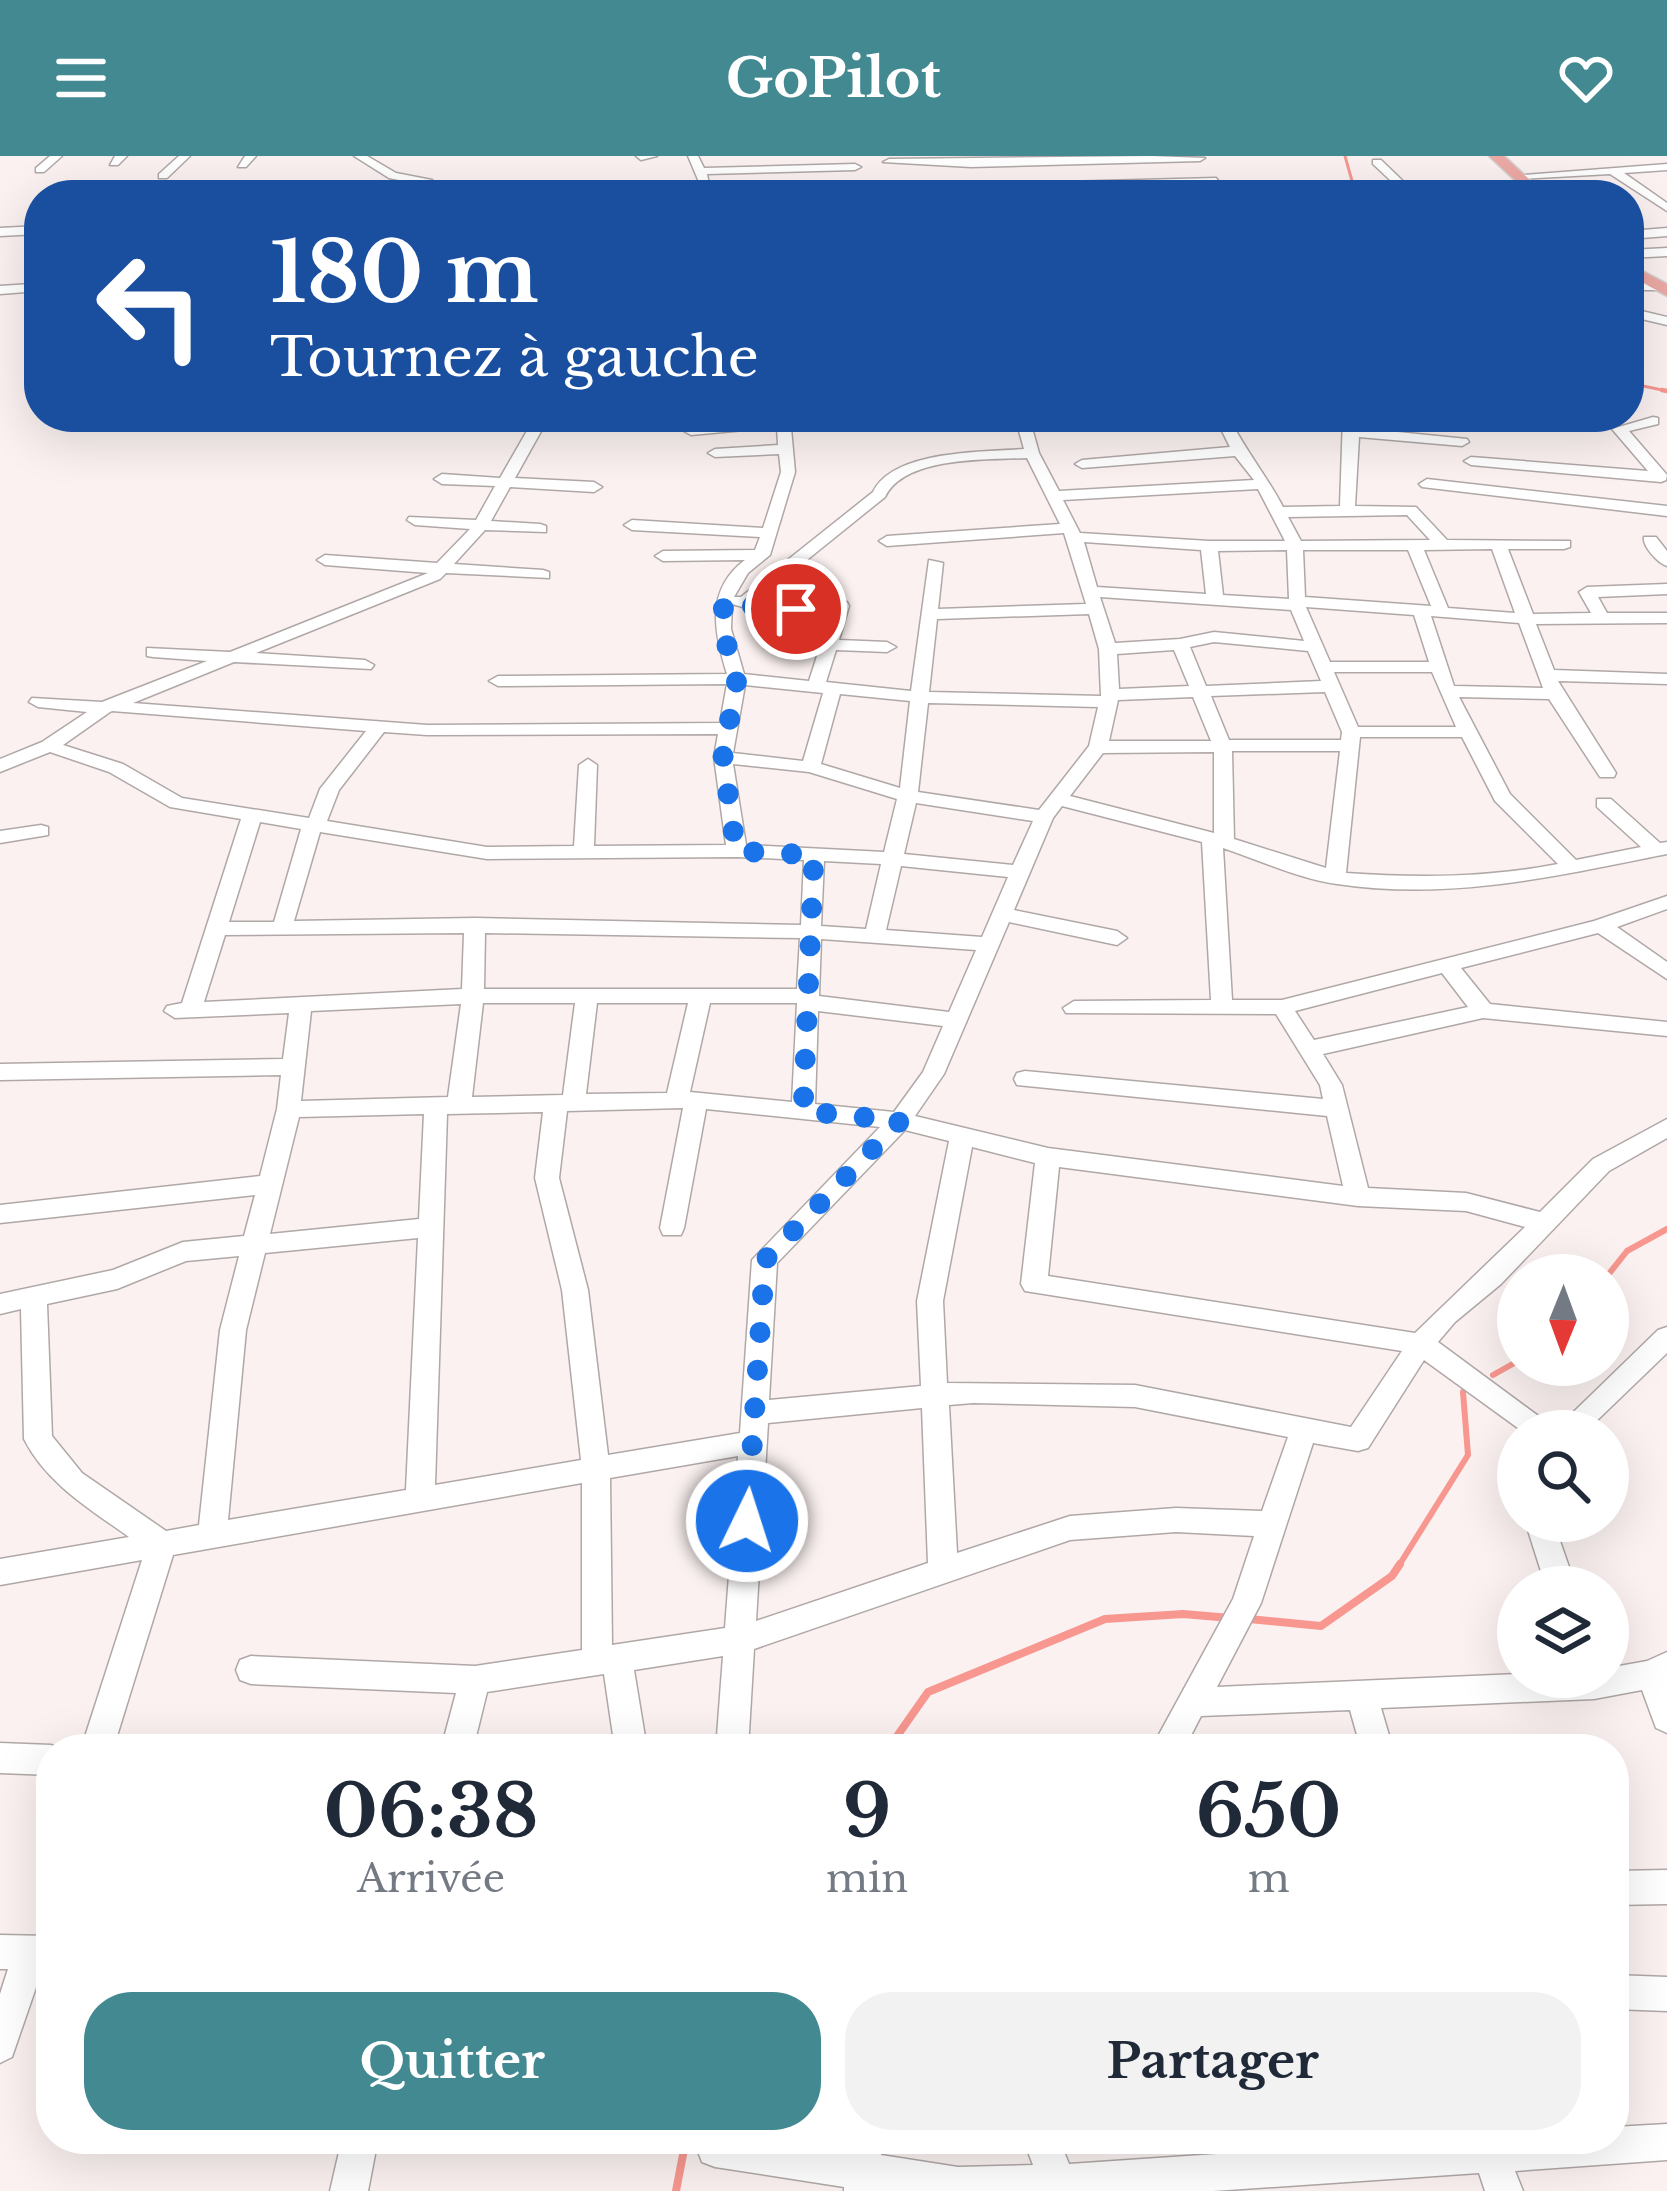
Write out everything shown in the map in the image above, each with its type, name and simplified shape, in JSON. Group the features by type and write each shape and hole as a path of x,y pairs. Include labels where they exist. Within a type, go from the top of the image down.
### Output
{"main road":[{"path":"1492,156 1518,180"}],"street":[{"path":"40,170 57,156"},
{"path":"164,176 185,156"},
{"path":"359,156 393,176 416,180"},
{"path":"640,157 652,156"},
{"path":"693,156 702,180"},
{"path":"1585,156 1623,180"},
{"path":"889,159 1200,157"},
{"path":"701,171 827,162 855,167"},
{"path":"1377,162 1396,180"},
{"path":"1564,180 1667,167"},
{"path":"1645,193 1666,203"},
{"path":"0,766 49,746 107,707 434,576 480,525 533,432"},
{"path":"736,851 723,757 737,679 722,629 724,600 742,570 762,555 788,472 783,432"},
{"path":"733,1734 765,1260 900,1121 933,1075 986,944 1050,808 1098,747 1109,699 1108,649 1093,600 1072,533 1026,432"},
{"path":"1229,432 1295,544 1297,603 1350,738 1335,878"},
{"path":"1347,511 1350,432"},
{"path":"1400,432 1462,442"},
{"path":"1471,460 1661,477 1622,432"},
{"path":"715,453 782,449"},
{"path":"1082,464 1239,452"},
{"path":"746,601 880,494 883,486 920,465 933,459 1032,453"},
{"path":"1642,476 1663,510"},
{"path":"442,478 594,488"},
{"path":"1054,496 1264,484"},
{"path":"1427,484 1663,510"},
{"path":"1279,512 1411,510 1441,543"},
{"path":"415,520 540,529"},
{"path":"632,525 768,533"},
{"path":"887,541 1072,533 1209,546 1564,544"},
{"path":"1651,540 1667,561"},
{"path":"1413,543 1447,691 1502,796 1572,867"},
{"path":"1498,544 1551,685 1607,773"},
{"path":"1209,546 1215,599"},
{"path":"663,556 762,555"},
{"path":"325,560 543,574"},
{"path":"875,934 907,796 935,562"},
{"path":"1602,619 1587,592 1667,589"},
{"path":"929,614 1093,600 1215,599 1530,619 1659,618 1667,643"},
{"path":"724,600 746,601 771,610 841,606 829,645 811,767"},
{"path":"1108,649 1214,637 1315,646"},
{"path":"1180,644 1223,748 1218,840 1222,1007"},
{"path":"829,645 886,647"},
{"path":"153,652 365,665"},
{"path":"1324,667 1439,667"},
{"path":"498,681 737,679 920,697 1109,699 1332,686"},
{"path":"1447,691 1667,679"},
{"path":"38,702 379,726 728,728"},
{"path":"282,928 329,789 379,726"},
{"path":"1098,747 1223,748 1468,732"},
{"path":"49,746 116,768 177,803 487,853 736,851 1019,872"},
{"path":"723,757 811,767 907,796 1050,808 1218,840 1335,878 1427,885 1508,880 1662,849"},
{"path":"584,852 588,765"},
{"path":"1604,803 1662,849"},
{"path":"252,816 216,929 183,1010 472,996 701,996 808,999 955,1021"},
{"path":"0,837 40,831"},
{"path":"803,1111 814,855"},
{"path":"1074,1008 1282,1007 1601,926 1667,902"},
{"path":"1000,914 1117,938"},
{"path":"216,929 475,925 875,934 986,944"},
{"path":"420,1499 431,1227 447,1105 472,996 475,925"},
{"path":"1601,926 1667,972"},
{"path":"1446,964 1484,1011"},
{"path":"587,996 548,1178 575,1290 596,1469 607,1660 627,1734"},
{"path":"672,1228 701,996"},
{"path":"212,1535 233,1330 289,1108 300,1007"},
{"path":"1282,1007 1331,1085 1358,1197"},
{"path":"1309,1049 1484,1011 1667,1029"},
{"path":"0,1072 294,1067"},
{"path":"1024,1079 1337,1109"},
{"path":"289,1108 687,1100 900,1121 1048,1157 1358,1197 1466,1202 1545,1223"},
{"path":"0,1572 596,1469 753,1427 973,1392 1135,1396 1358,1440 1421,1344 1601,1165 1667,1127"},
{"path":"943,1568 930,1301 962,1136"},
{"path":"1048,1157 1034,1284 1421,1344 1514,1410"},
{"path":"0,1214 272,1184"},
{"path":"0,1304 117,1279 183,1252 431,1227"},
{"path":"34,1297 38,1439 72,1481 162,1544"},
{"path":"1590,1410 1667,1337"},
{"path":"1175,1734 1246,1604 1304,1430"},
{"path":"251,1670 475,1680 739,1640 1070,1528 1176,1520 1272,1524"},
{"path":"102,1734 162,1544"},
{"path":"1629,1675 1659,1670 1667,1718"},
{"path":"462,1734 475,1680"},
{"path":"1193,1702 1497,1687"},
{"path":"1361,1696 1372,1734"},
{"path":"0,1758 36,1759"},
{"path":"1629,1888 1667,1887"},
{"path":"0,2045 27,1953"},
{"path":"1629,1993 1667,1994"},
{"path":"1629,2143 1667,2142"},
{"path":"350,2191 357,2154"},
{"path":"750,2154 862,2167 958,2186 1175,2183 1420,2154"},
{"path":"1047,2154 1058,2183"},
{"path":"1491,2154 1504,2191"}],"waterway":[{"path":"1345,156 1352,180"},
{"path":"1644,386 1667,391 1662,390"},
{"path":"1625,1254 1667,1229"},
{"path":"1493,1375 1497,1373"},
{"path":"1398,1567 1468,1455 1463,1392"},
{"path":"1249,1619 1321,1626 1398,1567"},
{"path":"899,1734 928,1692 1105,1619 1183,1614 1230,1618"},
{"path":"676,2191 683,2154"}],"route":[{"path":"747,1521 765,1260 900,1121 803,1111 814,855 736,851 723,757 737,679 722,629 724,600 756,603 771,610 796,609"}]}
